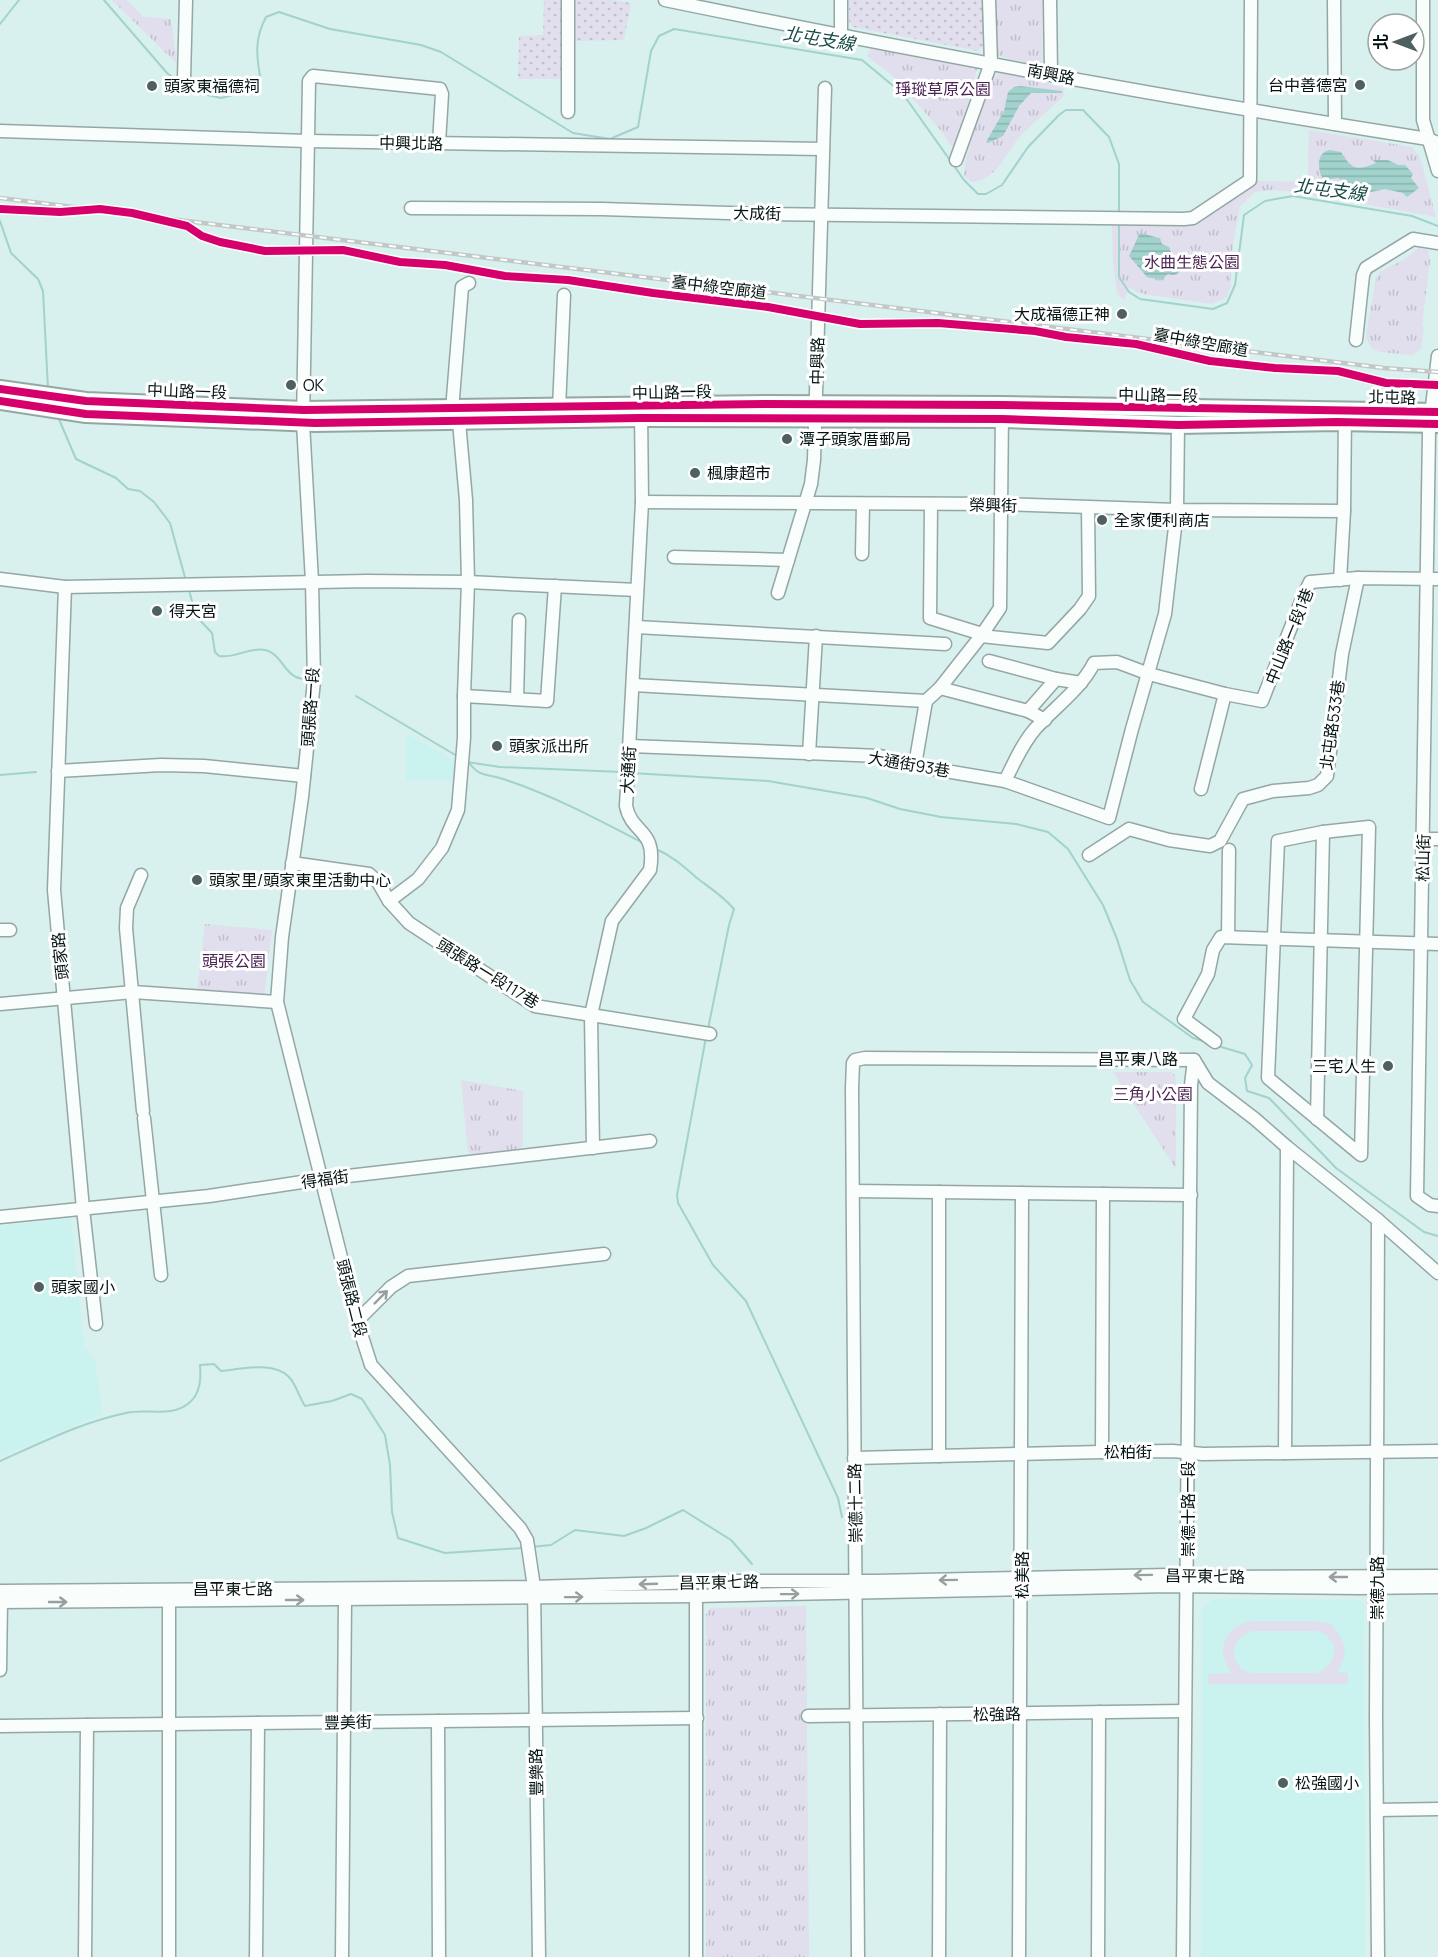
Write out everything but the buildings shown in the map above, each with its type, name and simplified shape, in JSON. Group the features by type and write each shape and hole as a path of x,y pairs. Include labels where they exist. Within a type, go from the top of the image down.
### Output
{"main road":[{"name":"中山路一段","path":"0,389 86,401 303,417"},
{"name":"中山路一段","path":"0,401 86,414 303,417 641,412 1002,412 1178,409 1345,416"},
{"name":"中山路一段","path":"456,416 559,408 641,412"},
{"name":"中山路一段","path":"1002,412 1178,425 1345,416"},
{"name":"北屯路","path":"1345,416 1434,418"}],"street":[{"path":"184,79 186,0"},
{"path":"568,0 568,111"},
{"name":"南興路","path":"665,0 841,36 1251,111 1433,141"},
{"path":"841,0 841,36"},
{"path":"956,160 991,63 989,0"},
{"path":"1050,0 1051,74"},
{"path":"1251,0 1251,111"},
{"path":"1334,0 1335,124"},
{"path":"1423,0 1423,120 1433,141 1438,171"},
{"name":"頭張路一段","path":"277,1002 279,961 304,776 314,681 312,581 303,417 307,141 311,78 313,76 440,89 442,94 439,143"},
{"name":"中興路","path":"778,593 811,484 814,460 825,88"},
{"name":"大成街","path":"411,208 1193,218 1250,180 1251,111"},
{"name":"中興北路","path":"0,131 307,141 823,149"},
{"path":"1356,340 1363,274 1366,268 1413,239 1438,243"},
{"path":"389,901 418,879 442,848 458,810 464,723 468,582 466,500 456,416 462,287 469,283"},
{"path":"559,408 564,295"},
{"name":"松山街","path":"1438,358 1434,418 1432,658 1425,740 1417,1196 1430,1205 1438,1206"},
{"name":"大通街","path":"593,1148 591,1015 612,921 650,870 650,843 628,813 626,794 642,502 641,412"},
{"path":"915,765 926,701 940,688 1000,608 1002,412"},
{"path":"1345,416 1344,511 1340,580 1358,578 1433,579"},
{"path":"1149,674 1165,614 1177,510 1178,425"},
{"name":"榮興街","path":"642,502 1001,504 1177,510 1344,511"},
{"path":"862,554 863,504"},
{"path":"931,504 930,618 982,635 1048,643 1089,596 1088,508"},
{"path":"674,557 788,560"},
{"name":"北屯路533巷","path":"1089,855 1129,829 1169,840 1210,846 1220,841 1243,799 1273,791 1318,785 1326,776 1342,654 1358,578"},
{"path":"0,579 65,587 312,581 468,582 637,590"},
{"name":"中山路一段1巷","path":"1081,683 1094,663 1117,662 1149,674 1262,701 1310,582 1340,580"},
{"path":"464,696 547,701 555,586"},
{"name":"頭家路","path":"65,587 54,890 83,1209 96,1324"},
{"path":"517,699 519,620"},
{"path":"636,627 945,644"},
{"path":"808,754 816,636"},
{"path":"989,660 1056,679 1081,683"},
{"name":"大通街93巷","path":"630,746 880,756 915,765 1005,781 1109,818 1149,674"},
{"path":"1028,711 1056,679"},
{"path":"1005,781 1021,749 1035,729 1081,683"},
{"path":"633,685 926,701"},
{"path":"940,688 1028,711 1045,720"},
{"path":"1201,789 1225,694"},
{"path":"1425,740 1438,740"},
{"path":"58,771 160,765 204,766 304,776"},
{"path":"1369,827 1361,1155 1268,1078 1278,841 1323,832 1369,827"},
{"path":"1317,1119 1323,832"},
{"path":"1423,839 1438,840"},
{"path":"1228,937 1229,850"},
{"name":"頭張路一段117巷","path":"292,863 369,874 378,882 389,901 409,923 535,1006 710,1034"},
{"path":"141,875 128,908 126,928 161,1275"},
{"path":"1215,1042 1184,1019 1208,974 1213,950 1221,937 1438,944"},
{"path":"0,1004 133,992 277,1002"},
{"name":"頭張路二段","path":"277,1002 357,1321 371,1365 520,1528 527,1540 534,1592"},
{"name":"昌平東八路","path":"865,1058 1194,1060 1208,1083 1378,1220 1438,1273"},
{"name":"崇德十二路","path":"858,1957 853,1063 855,1060 865,1058"},
{"name":"崇德十路一段","path":"1183,1957 1191,1085 1194,1060"},
{"name":"得福街","path":"0,1217 209,1196 322,1179 650,1141"},
{"path":"1285,1453 1287,1147"},
{"path":"853,1191 1191,1195"},
{"path":"939,1192 939,1456"},
{"name":"松美路","path":"1019,1957 1022,1193"},
{"path":"1102,1452 1103,1194"},
{"name":"崇德九路","path":"1378,1220 1378,1957"},
{"path":"357,1321 391,1287 408,1276 604,1254"},
{"name":"松柏街","path":"854,1458 1102,1452 1377,1453 1438,1451"},
{"name":"昌平東七路","path":"1377,1582 1438,1576"},
{"name":"昌平東七路","path":"0,1591 345,1600 734,1581 856,1587"},
{"name":"昌平東七路","path":"0,1602 169,1595 534,1592 696,1596 856,1587 1022,1584 1169,1586 1188,1582 1377,1582 1438,1587"},
{"name":"豐樂路","path":"534,1592 539,1957"},
{"path":"169,1595 170,1957"},
{"path":"696,1596 696,1957"},
{"path":"342,1957 345,1600"},
{"path":"0,1602 0,1670"},
{"name":"松強路","path":"808,1716 1185,1711"},
{"path":"1098,1957 1099,1712"},
{"path":"939,1957 940,1714"},
{"name":"豐美街","path":"0,1726 697,1718"},
{"path":"438,1721 439,1957"},
{"path":"255,1957 258,1724"},
{"path":"85,1957 87,1725"},
{"path":"1377,1810 1438,1809"}],"shaded area":[{"path":"1020,86 1062,91 1062,93 1031,93 1019,106 1003,136 986,142 1004,111 1008,92"},
{"path":"1330,150 1341,152 1352,166 1359,168 1376,163 1373,160 1388,160 1398,165 1405,165 1413,174 1411,178 1419,188 1407,197 1403,193 1385,189 1361,192 1338,178 1324,180 1319,162 1322,154"},
{"path":"1140,233 1160,238 1162,244 1169,247 1172,255 1184,258 1185,265 1180,272 1174,275 1168,274 1161,280 1147,277 1129,256"},
{"path":"407,734 454,760 453,781 406,780"},
{"name":"頭家國小","path":"71,1218 84,1347 95,1361 102,1414 0,1457 0,1226"},
{"name":"松強國小","path":"1213,1599 1357,1600 1364,1605 1365,1957 1201,1957 1202,1609"}],"green space":[{"path":"112,0 127,0 143,17 171,19 177,64"},
{"path":"544,0 561,0 561,79 518,79 519,36 543,35"},
{"path":"573,0 610,0 631,3 624,40 573,41"},
{"path":"849,0 983,0 983,46 978,51 853,27 849,22"},
{"path":"993,0 1043,0 1042,64 1034,65 993,54"},
{"name":"琤瑽草原公園","path":"871,47 978,66 954,150 943,133 894,77 867,56"},
{"path":"998,71 1017,74 1063,88 1064,96 1021,135 988,177 971,182 964,175 965,163 990,74 997,76"},
{"name":"水曲生態公園","path":"1309,130 1412,147 1420,157 1436,217 1297,192 1270,190 1255,192 1240,206 1231,257 1231,287 1227,297 1212,304 1144,294 1129,288 1124,300 1117,294 1113,263 1112,221 1189,224 1258,181 1308,182"},
{"path":"1419,248 1428,250 1430,261 1421,349 1412,355 1379,352 1371,347 1366,335 1376,278 1380,272 1403,260"},
{"name":"頭張公園","path":"205,924 272,930 264,999 197,993"},
{"name":"三角小公園","path":"1113,1072 1171,1072 1176,1076 1176,1169"},
{"path":"461,1080 523,1091 523,1145 519,1149 473,1155 468,1151"},
{"path":"806,1606 809,1957 706,1957 706,1614 711,1608"},
{"path":"1252,1621 1315,1621 1331,1624 1340,1635 1345,1653 1337,1672 1348,1673 1348,1684 1208,1684 1208,1674 1232,1673 1227,1665 1223,1648 1229,1634 1243,1624","holes":["1252,1631 1316,1631 1325,1634 1334,1645 1331,1662 1318,1673 1250,1673 1243,1669 1235,1658 1234,1652 1239,1639"]}],"waterway":[{"name":"北屯支線","path":"0,24 19,0"},
{"name":"北屯支線","path":"104,0 167,73 190,91 221,98 233,95 260,76 257,53 260,32 266,17 279,12 330,29 421,45 441,52 573,133 610,139 638,127 651,51 659,36 674,29 862,60 903,94 964,180 978,194 986,194 1002,185 1028,147 1059,115 1066,110 1083,110 1109,137 1119,164 1119,214"},
{"name":"北屯支線","path":"1119,223 1119,277 1129,292 1140,299 1213,309 1227,303 1235,285 1244,215 1265,201 1293,196 1412,216 1438,226"},
{"path":"0,221 11,253 38,279 43,291 48,389"},
{"path":"58,417 76,459 116,478 128,489 140,491 154,502 170,523 186,581"},
{"path":"189,590 196,616 212,633 215,652 219,656 265,650 274,655 292,675 310,680"},
{"path":"356,696 457,756"},
{"path":"467,762 500,767 622,772"},
{"path":"470,764 481,773 521,785 557,800 643,843"},
{"path":"0,775 36,772"},
{"path":"631,773 768,781 867,798 900,809 941,817 1016,824 1048,832 1068,849 1103,905 1130,980 1143,1002 1193,1038 1207,1042"},
{"path":"654,848 677,861 734,909 708,1029"},
{"path":"706,1037 677,1195 678,1203 713,1265 746,1301 838,1498 842,1517"},
{"path":"1218,1046 1245,1054 1252,1065 1245,1078 1247,1091 1269,1098 1336,1168 1424,1232 1438,1236"},
{"path":"0,1461 62,1434 110,1417 134,1412 182,1408 196,1395 200,1380 200,1365 214,1364 221,1371 247,1368 275,1369 283,1372 294,1383 305,1406 332,1401 351,1394 362,1399 385,1435 390,1465 392,1512 398,1538 445,1553 523,1548"},
{"path":"531,1547 551,1545 575,1530 624,1536 683,1510 731,1540 752,1564"}],"railway":[{"path":"0,198 1384,368 1438,372"}],"cycle path":[{"name":"臺中綠空廊道","path":"0,209 60,212 100,209 132,213 187,226 202,236 220,242 265,251 343,250 400,262 445,265 505,276 568,280 768,307 860,324 938,323 1035,331 1066,337 1136,344 1210,361 1275,368 1338,371 1386,383 1438,385"},
{"path":"0,389 86,401 304,410 766,404 1002,405 1438,412"},
{"path":"0,401 86,414 315,423 641,418 1002,419 1178,425 1337,422 1438,424"}],"place":[{"name":"台中善德宮","path":"1360,85"},
{"name":"頭家東福德祠","path":"152,86"},
{"name":"大成福德正神","path":"1122,314"},
{"name":"OK","path":"291,385"},
{"name":"潭子頭家厝郵局","path":"787,439"},
{"name":"楓康超市","path":"695,473"},
{"name":"全家便利商店","path":"1102,520"},
{"name":"得天宮","path":"157,611"},
{"name":"頭家派出所","path":"497,746"},
{"name":"頭家里/頭家東里活動中心","path":"197,880"},
{"name":"三宅人生","path":"1388,1066"},
{"name":"頭家國小","path":"39,1287"},
{"name":"松強國小","path":"1283,1783"}]}
